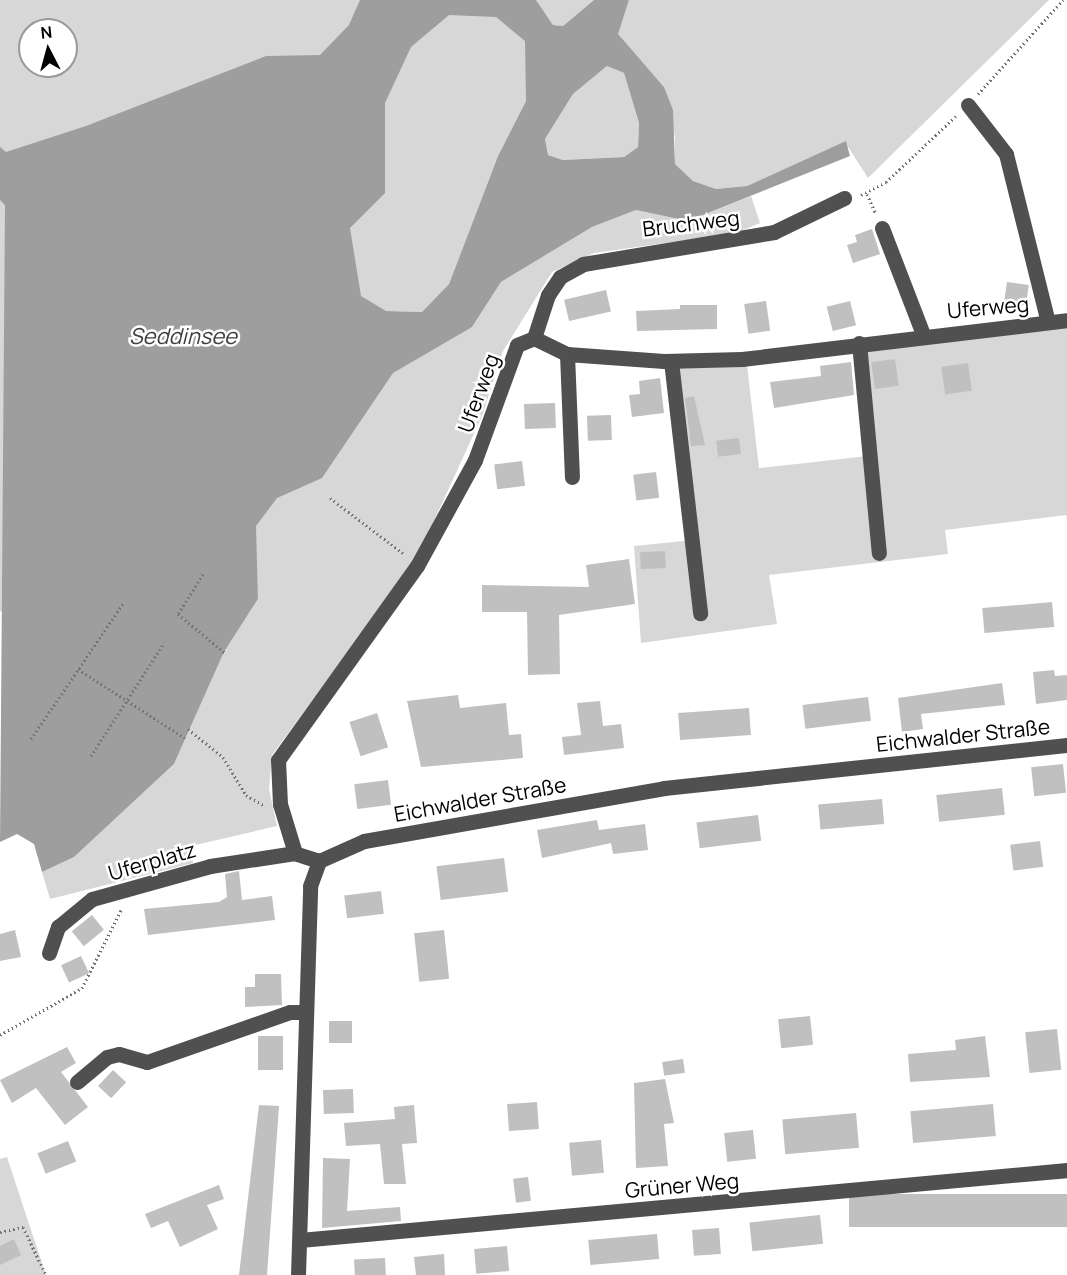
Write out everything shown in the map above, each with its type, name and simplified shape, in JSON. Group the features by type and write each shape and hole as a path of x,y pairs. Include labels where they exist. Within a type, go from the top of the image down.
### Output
{"street":[{"path":"968,105 1006,154 1048,322"},
{"name":"Bruchweg","path":"534,338 548,295 560,278 583,264 774,232 844,198"},
{"path":"882,228 923,334"},
{"name":"Uferweg","path":"295,853 280,804 278,760 289,737 417,566 475,460 517,345 534,338 567,354 671,361 742,359 923,334 1067,320"},
{"path":"859,343 879,553"},
{"path":"567,354 572,477"},
{"path":"671,361 700,613"},
{"name":"Eichwalder Straße","path":"319,861 364,840 664,788 1067,745"},
{"path":"295,853 319,861 310,886 298,1275"},
{"name":"Uferplatz","path":"49,953 58,927 92,899 210,866 295,853"},
{"path":"77,1082 107,1057 119,1054 147,1062 290,1012 306,1012"},
{"name":"Grüner Weg","path":"300,1240 1067,1170"}],"path":[{"path":"844,198 868,195 886,182"},
{"path":"330,498 379,530 417,566"},
{"path":"203,574 178,614 224,652"},
{"path":"31,739 124,602"},
{"path":"91,756 164,643"},
{"path":"78,669 185,738"},
{"path":"188,729 223,757 246,795 262,805 280,804"},
{"path":"0,1035 82,988 130,889"},
{"path":"0,1232 23,1227 46,1275"}],"shaded area":[{"path":"0,0 505,0 534,24 526,101 498,156 449,284 422,312 386,311 0,612"},
{"path":"536,0 594,0 563,26 553,25"},
{"path":"629,0 1049,0 868,178 845,142 747,186 716,189 693,181 675,164 675,137 664,87 617,34"},
{"path":"607,66 624,73 639,123 638,147 624,157 563,160 548,155 545,139 573,94"},
{"path":"751,196 760,223 736,233 594,253 552,272 503,351 482,416 416,560 272,755 269,789 277,826 191,846 193,863 50,899 42,872 74,857 174,764 224,652 258,599 252,523 355,366 472,327 501,282 592,227 636,210 688,221"},
{"path":"1067,326 1067,521 1066,515 945,530 948,554 769,575 777,624 641,643 634,546 694,540 676,366 747,365 759,468 867,456 864,346"},
{"path":"7,1157 46,1275 0,1275 0,1159"}],"water":[{"name":"Seddinsee","path":"360,0 536,0 553,25 563,26 594,0 629,0 618,34 664,87 673,110 675,164 693,181 716,189 747,186 846,141 850,156 688,221 636,210 592,227 501,282 472,327 393,373 322,478 277,498 256,526 258,599 224,652 174,764 74,857 42,872 34,844 17,834 0,842 5,205 0,200 0,147 6,152 86,126 266,56 320,55 349,25","holes":["449,15 496,17 525,41 526,101 498,156 449,284 422,312 386,311 361,296 350,228 385,193 385,103 411,47","607,66 624,73 639,123 638,147 624,157 563,160 548,155 545,139 573,94"]}],"building":[{"path":"872,229 880,254 853,263 847,245 857,242 855,235"},
{"path":"1007,282 1029,285 1026,306 1004,303"},
{"path":"606,290 611,311 569,321 564,300"},
{"path":"766,301 770,331 748,334 744,304"},
{"path":"850,301 856,325 833,331 827,307"},
{"path":"680,305 717,305 717,329 637,331 636,311 680,309"},
{"path":"895,359 899,386 875,389 871,362"},
{"path":"851,362 854,395 774,408 770,382 821,376 820,366"},
{"path":"968,363 972,391 945,394 941,367"},
{"path":"660,378 664,413 632,417 629,395 640,394 639,381"},
{"path":"694,396 705,445 691,446 685,398"},
{"path":"555,403 556,428 525,429 524,404"},
{"path":"611,415 612,440 588,441 587,416"},
{"path":"739,438 741,454 718,457 716,441"},
{"path":"522,461 525,486 497,489 494,464"},
{"path":"656,472 659,498 636,501 633,475"},
{"path":"665,551 666,568 641,569 640,552"},
{"path":"629,559 635,604 559,615 560,674 528,675 527,612 482,612 482,585 589,587 586,565"},
{"path":"1052,602 1054,627 984,633 982,608"},
{"path":"1054,670 1055,676 1067,675 1067,700 1036,704 1033,672"},
{"path":"1002,683 1005,705 921,714 923,729 902,732 898,698"},
{"path":"458,695 460,708 506,703 509,735 521,734 523,758 421,767 407,701"},
{"path":"868,697 871,721 805,729 802,705"},
{"path":"600,701 603,726 621,724 624,748 564,755 562,737 581,735 577,703"},
{"path":"749,708 751,735 680,740 678,713"},
{"path":"377,713 388,747 361,756 349,722"},
{"path":"1063,764 1066,793 1034,796 1031,767"},
{"path":"388,780 391,805 357,809 354,784"},
{"path":"1002,788 1005,815 939,822 936,795"},
{"path":"882,799 884,824 820,829 818,805"},
{"path":"758,815 761,841 700,848 696,823"},
{"path":"597,820 599,830 645,824 648,850 613,854 611,843 542,858 537,830"},
{"path":"1040,841 1043,867 1013,870 1010,845"},
{"path":"504,858 508,892 441,900 437,866"},
{"path":"239,871 242,900 272,896 275,920 148,935 144,909 219,902 227,897 225,874"},
{"path":"381,891 384,914 347,918 344,896"},
{"path":"92,915 104,930 84,946 72,931"},
{"path":"15,930 21,957 0,961 0,934"},
{"path":"444,930 449,979 419,982 414,933"},
{"path":"81,956 89,973 69,983 61,965"},
{"path":"255,974 281,974 282,1005 245,1007 245,987 255,987"},
{"path":"810,1016 813,1045 781,1048 778,1019"},
{"path":"329,1021 352,1021 352,1043 329,1043"},
{"path":"1057,1029 1061,1070 1029,1073 1025,1032"},
{"path":"258,1036 283,1036 283,1070 258,1070"},
{"path":"985,1036 990,1077 910,1082 908,1054 956,1050 955,1040"},
{"path":"67,1047 76,1063 61,1072 88,1107 65,1125 36,1088 12,1103 0,1080"},
{"path":"683,1059 685,1073 664,1076 662,1062"},
{"path":"113,1070 126,1082 111,1098 98,1086"},
{"path":"665,1079 674,1123 664,1124 668,1166 636,1168 634,1083"},
{"path":"353,1089 354,1113 324,1114 323,1090"},
{"path":"537,1102 539,1129 509,1131 507,1104"},
{"path":"993,1104 996,1136 913,1143 910,1111"},
{"path":"259,1105 279,1106 267,1275 239,1275"},
{"path":"414,1105 417,1143 402,1144 406,1184 384,1184 380,1144 346,1146 344,1123 395,1119 394,1107"},
{"path":"856,1113 859,1148 785,1154 782,1119"},
{"path":"753,1130 756,1159 727,1162 724,1133"},
{"path":"601,1140 604,1173 572,1176 569,1143"},
{"path":"68,1141 76,1161 46,1174 37,1153"},
{"path":"323,1158 350,1159 347,1211 400,1207 401,1221 322,1228"},
{"path":"528,1177 531,1201 516,1203 513,1179"},
{"path":"219,1185 224,1199 207,1205 218,1229 180,1247 168,1221 151,1228 145,1214"},
{"path":"849,1194 1067,1194 1067,1227 849,1227"},
{"path":"820,1215 823,1244 752,1251 749,1222"},
{"path":"719,1228 721,1254 694,1256 692,1230"},
{"path":"657,1234 659,1259 590,1265 588,1240"},
{"path":"14,1239 21,1255 0,1265 0,1246"},
{"path":"507,1246 509,1271 476,1274 474,1249"},
{"path":"444,1254 445,1275 416,1275 414,1257"},
{"path":"385,1258 386,1275 355,1275 354,1260"}]}
